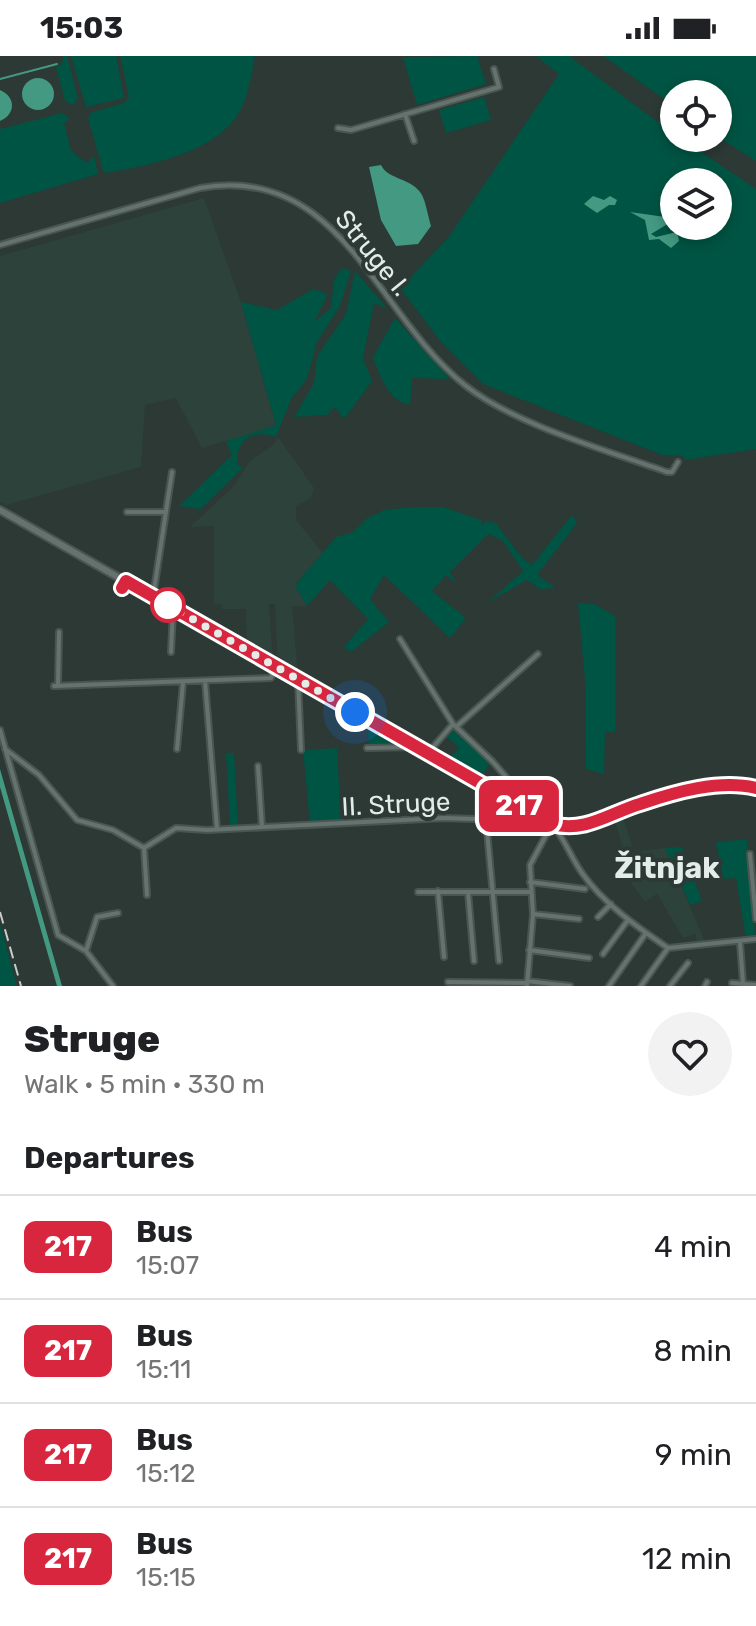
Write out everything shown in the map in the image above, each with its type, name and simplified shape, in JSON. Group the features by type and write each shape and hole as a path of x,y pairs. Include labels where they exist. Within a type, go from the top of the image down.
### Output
{"street":[{"path":"338,128 351,130 499,87 494,69"},
{"path":"405,114 414,141"},
{"name":"Struge I.","path":"0,245 200,188 221,184 255,186 298,202 336,229 434,358 481,396 529,420 667,472 672,472 678,462"},
{"path":"153,597 172,472"},
{"path":"0,510 552,824 565,840 582,874 628,920 668,948 756,939"},
{"path":"127,512 165,512"},
{"path":"171,652 173,607"},
{"path":"59,632 56,686 271,678 275,666"},
{"path":"400,639 455,725 493,762 542,819"},
{"path":"427,754 455,725 538,654"},
{"path":"298,680 301,750"},
{"path":"205,681 210,755 214,760 217,829"},
{"path":"177,749 183,683"},
{"path":"0,730 60,937 86,951 113,986"},
{"path":"367,748 415,747"},
{"path":"5,749 39,775 77,820 113,830 144,848 147,895"},
{"path":"11,769 18,761"},
{"path":"258,766 262,827"},
{"path":"552,824 586,825 642,803 717,786 756,788"},
{"name":"II. Struge","path":"144,848 176,828 217,829 444,818 486,820 532,814"},
{"path":"486,820 499,961"},
{"path":"527,983 533,914 531,861 552,824"},
{"path":"750,854 756,919"},
{"path":"530,882 585,889"},
{"path":"438,891 444,957"},
{"path":"418,892 531,892"},
{"path":"468,892 474,961"},
{"path":"598,917 611,904"},
{"path":"86,951 97,917 118,913"},
{"path":"533,914 579,919"},
{"path":"603,954 628,920"},
{"path":"609,986 646,933"},
{"path":"740,941 743,983"},
{"path":"641,986 668,948"},
{"path":"529,950 589,958"},
{"path":"670,986 688,963"},
{"path":"644,980 650,986"},
{"path":"448,982 570,986"},
{"path":"732,983 756,985"}],"shaded area":[{"path":"63,56 67,56 78,99 72,105 65,101 56,67 62,64"},
{"path":"71,56 116,56 124,98 86,107"},
{"path":"120,56 255,56 243,105 230,125 216,137 200,147 162,161 107,173 103,171 88,118 92,112 124,103 129,97"},
{"path":"477,56 486,84 417,105 403,57"},
{"path":"536,56 569,56 660,124 660,152 701,152 725,168 660,168 660,240 732,240 732,173 756,189 756,449 686,460 682,456 662,455 483,384 440,341 400,288 448,238 559,74"},
{"path":"603,56 756,56 756,161 732,146 732,80 660,80 660,96"},
{"path":"38,78 50,82 54,94 50,106 38,110 26,106 22,94 26,82"},
{"path":"0,90 9,97 12,106 9,114 0,121"},
{"path":"484,97 491,120 446,133 439,110"},
{"path":"62,113 70,119 64,123 71,151 87,163 94,156 98,174 0,203 0,129"},
{"path":"381,165 389,174 413,185 422,195 431,226 418,244 396,246 381,220 369,167"},
{"path":"593,196 604,200 610,196 617,200 615,205 609,205 597,213 584,204"},
{"path":"204,198 241,302 276,426 202,448 176,398 145,405 141,467 6,505 0,502 0,256"},
{"path":"630,212 660,216 660,229 651,234 660,236 660,240 649,240 645,220"},
{"path":"660,240 679,240 671,248"},
{"path":"342,268 351,271 340,306 317,342 307,379 291,399 276,437 260,434 247,438 237,455 237,464 243,468 201,509 179,506 232,455 226,441 276,425 241,302 277,310 313,289 328,294 314,322 331,308 334,280"},
{"path":"355,271 388,309 374,303 363,358 372,381 344,419 335,407 327,415 294,417 314,383 317,356 346,314"},
{"path":"395,318 450,379 412,378 410,405 396,399 391,393 373,357"},
{"path":"278,437 314,488 311,498 296,506 296,520 323,553 295,584 307,606 292,606 298,676 278,666 275,604 269,604 273,662 247,648 246,609 222,609 222,604 214,604 214,526 190,527 234,486 250,461 272,446"},
{"path":"443,507 481,520 483,526 485,521 496,523 522,558 532,565 572,515 577,523 537,575 556,588 540,589 527,580 487,603 523,571 503,541 488,534 450,572 457,584 446,575 432,591 466,618 450,638 384,575 370,599 389,622 351,652 344,647 368,619 330,580 307,606 295,585 336,537 353,532 366,519 384,510"},
{"path":"578,603 594,604 615,616 615,732 605,732 604,774 586,769 585,678"},
{"path":"368,723 406,744 405,747 369,747"},
{"path":"455,728 491,761 479,781 447,762 459,747 446,737"},
{"path":"337,748 341,824 310,824 303,750"},
{"path":"226,753 234,753 238,826 230,827"},
{"path":"0,769 62,986 57,986 0,787"},
{"path":"622,814 634,852 665,848 706,944 698,945 695,934 683,938 657,894 645,902 611,856 624,853 614,817"},
{"path":"747,839 755,936 746,939 736,878 723,879 716,842"},
{"path":"682,847 702,901 690,905 665,848"},
{"path":"0,924 17,986 0,986"}],"waterway":[{"path":"0,79 57,64"}],"railway":[{"path":"0,912 21,986"}],"bus line":[{"name":"217","path":"122,588 126,581 558,826 579,827 642,803 717,786 736,784 756,788"}],"district":[{"name":"Žitnjak","path":"667,868"}],"route":[{"path":"168,605 355,712"}]}
